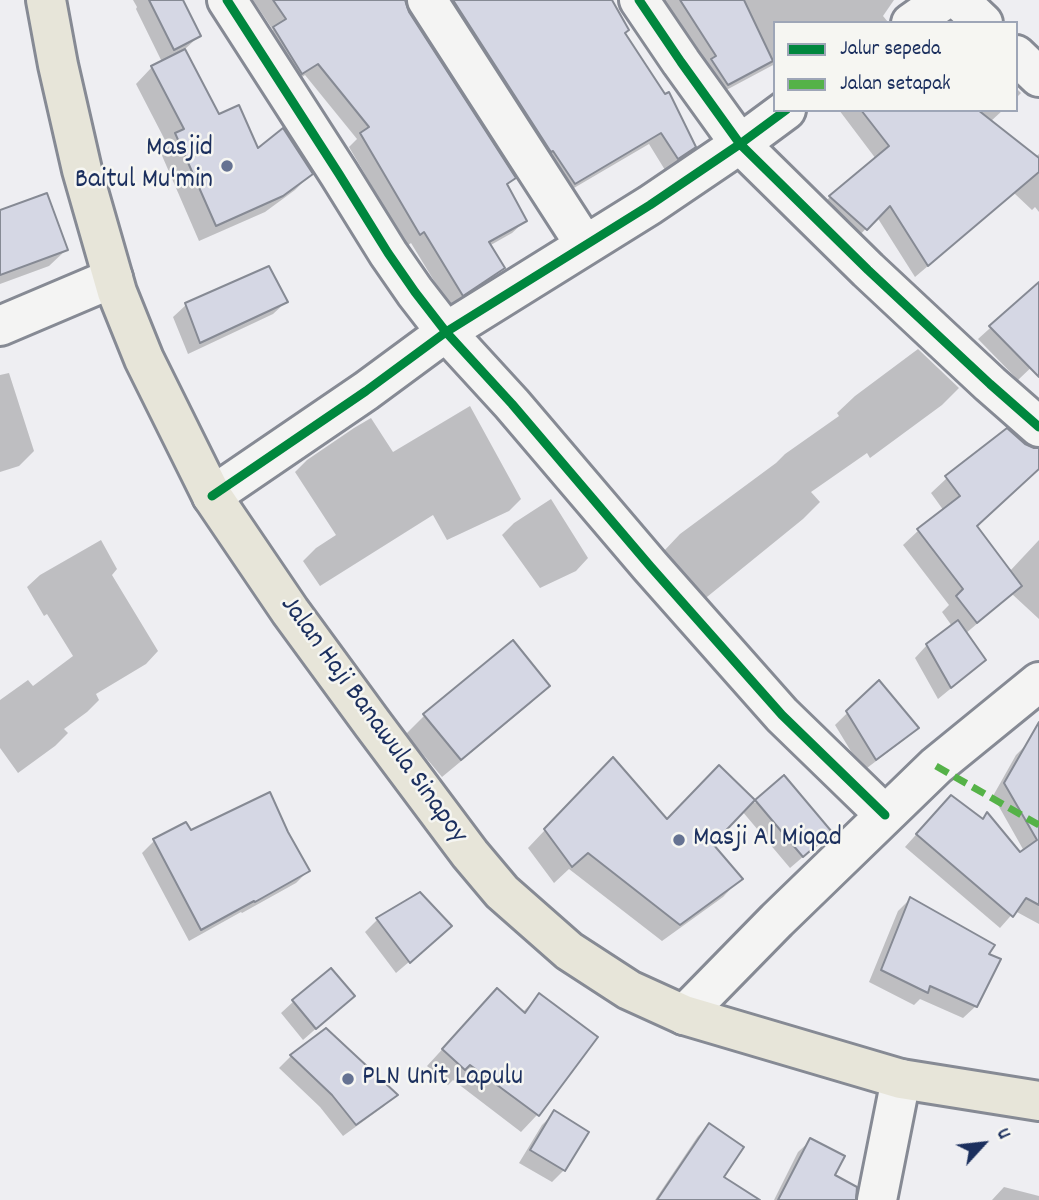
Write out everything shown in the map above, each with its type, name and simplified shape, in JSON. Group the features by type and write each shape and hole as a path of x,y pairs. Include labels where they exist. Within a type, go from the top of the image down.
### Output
{"highway":[{"name":"Jalan Haji Banawula Sinapoy","path":"46,0 82,170 117,292 144,359 212,496 298,622 470,855 502,892 569,951 629,990 684,1015 901,1079 1039,1101"}],"street":[{"path":"227,0 388,253 446,332 774,705 885,815"},
{"path":"427,0 585,245"},
{"path":"639,0 740,144 868,270 1039,427"},
{"path":"914,21 944,0"},
{"path":"959,0 981,21"},
{"path":"1018,57 1039,77"},
{"path":"212,496 366,391 446,332 650,205 783,112"},
{"path":"0,326 113,278"},
{"path":"684,1015 936,766 1039,682"},
{"path":"877,1200 901,1079"}],"building":[{"path":"149,0 183,0 201,36 174,50"},
{"path":"273,0 405,0 409,12 516,178 507,184 527,221 489,242 505,268 463,296 424,232 420,235 360,133 369,127 318,64 302,74 273,27 286,19"},
{"path":"453,0 612,0 629,30 625,33 665,94 669,92 696,147 678,159 661,133 575,184 553,151 551,152"},
{"path":"680,0 744,0 773,61 728,85 711,59 716,56"},
{"name":"Masjid Baitul Mu'min","path":"185,49 219,114 239,105 258,148 283,128 313,174 283,196 216,226 175,133 184,129 151,66"},
{"path":"863,112 981,112 1039,158 1039,172 928,266 890,206 867,230 829,196 889,146"},
{"path":"47,193 68,250 0,275 0,210"},
{"path":"269,266 288,302 200,343 185,303"},
{"path":"1039,282 1039,377 989,326"},
{"path":"1007,428 1025,444 1039,448 1039,469 977,526 1022,586 977,623 956,596 963,589 917,529 960,496 945,476"},
{"path":"958,620 986,660 951,688 926,644"},
{"path":"513,640 550,686 461,760 423,714"},
{"path":"879,680 919,728 876,760 846,711"},
{"path":"1039,722 1039,905 1026,898 1013,917 916,834 951,795 983,819 987,812 1020,852 1037,840 1004,783"},
{"path":"613,757 667,819 719,765 755,800 713,844 743,879 680,925 588,853 572,867 544,829"},
{"path":"784,775 832,832 803,857 755,800"},
{"path":"270,792 310,871 201,930 153,839 186,822 191,830"},
{"path":"420,892 452,926 410,963 376,918"},
{"path":"910,897 995,945 989,954 1001,959 977,1007 930,986 928,993 881,970"},
{"path":"331,968 355,996 316,1029 292,1000"},
{"path":"497,988 525,1013 539,993 598,1037 539,1116 470,1065 465,1070 442,1049"},
{"name":"PLN Unit Lapulu","path":"326,1028 398,1095 356,1125 332,1095 290,1055"},
{"path":"554,1110 589,1132 565,1171 530,1150"},
{"path":"709,1123 744,1147 724,1177 760,1200 657,1200"},
{"path":"810,1138 845,1156 835,1175 857,1187 856,1200 778,1200"}],"marked path":[{"path":"936,766 1039,825"}],"cycle path":[{"path":"227,0 388,253 446,332 512,404 782,715 885,815"},
{"path":"639,0 740,144 868,270 1039,427"},
{"path":"212,496 366,391 446,332 650,205 783,112"}],"place":[{"name":"Masjid Baitul Mu'min","path":"227,166"},
{"name":"Masji Al Miqad","path":"679,840"},
{"name":"PLN Unit Lapulu","path":"348,1079"}]}
